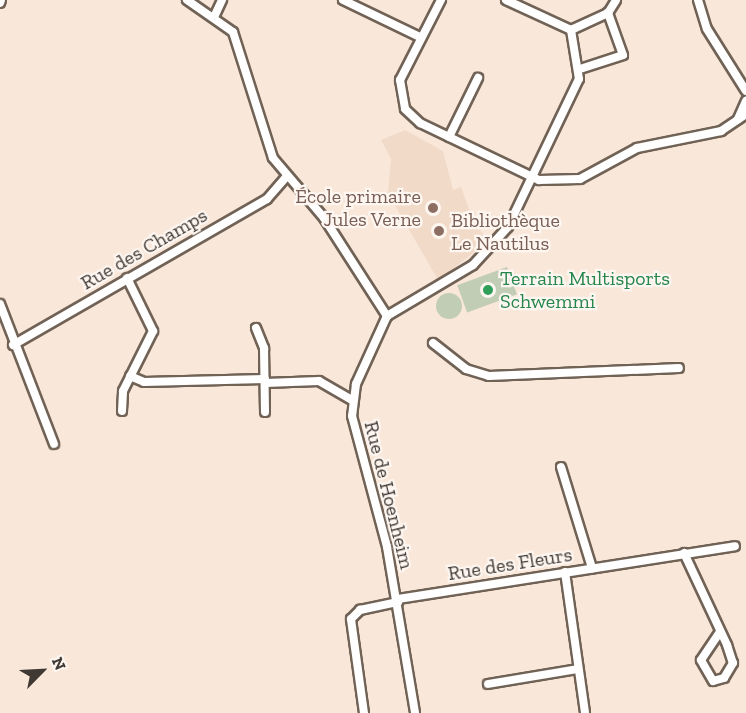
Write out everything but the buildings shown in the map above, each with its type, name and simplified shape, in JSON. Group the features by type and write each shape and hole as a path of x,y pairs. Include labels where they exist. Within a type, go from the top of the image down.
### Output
{"street":[{"path":"187,0 215,15 236,39 270,153 324,218 387,316 486,252 508,227 580,69 571,30"},
{"path":"215,15 222,0"},
{"path":"343,0 420,37"},
{"path":"441,0 420,37 400,80 402,102 413,119 532,177 554,183 575,180 647,144 734,124 744,113 746,101"},
{"path":"506,0 571,30 608,13 616,0"},
{"path":"698,0 707,29 746,91"},
{"path":"580,69 623,55 608,13"},
{"path":"449,138 478,78"},
{"name":"Rue des Champs","path":"13,345 267,199 287,176"},
{"path":"122,411 130,376 153,331 127,278"},
{"path":"0,304 13,345 54,444"},
{"name":"Rue de Hoenheim","path":"387,316 352,400 354,432 398,600 414,713"},
{"path":"256,328 264,348 265,412"},
{"path":"433,343 466,369 489,376 679,368"},
{"path":"130,376 144,382 319,381 352,400"},
{"name":"Rue des Fleurs","path":"561,467 592,568"},
{"name":"Rue des Fleurs","path":"364,713 351,619 360,610 398,600 735,546"},
{"path":"684,553 720,632 732,669 713,681 701,660 720,632"},
{"path":"565,572 585,713"},
{"path":"488,684 578,669"}],"shaded area":[{"name":"École primaire Jules Verne","path":"405,130 443,151 453,190 461,187 474,223 489,241 438,280 388,193 391,159 381,140"}],"green space":[{"name":"Terrain Multisports Schwemmi","path":"507,267 517,294 467,312 457,285"},
{"path":"449,293 458,297 462,306 458,315 449,319 440,315 436,306 440,297"}],"place":[{"name":"École primaire Jules Verne","path":"433,208"},
{"name":"Bibliothèque Le Nautilus","path":"439,231"},
{"name":"Terrain Multisports Schwemmi","path":"488,290"}]}
